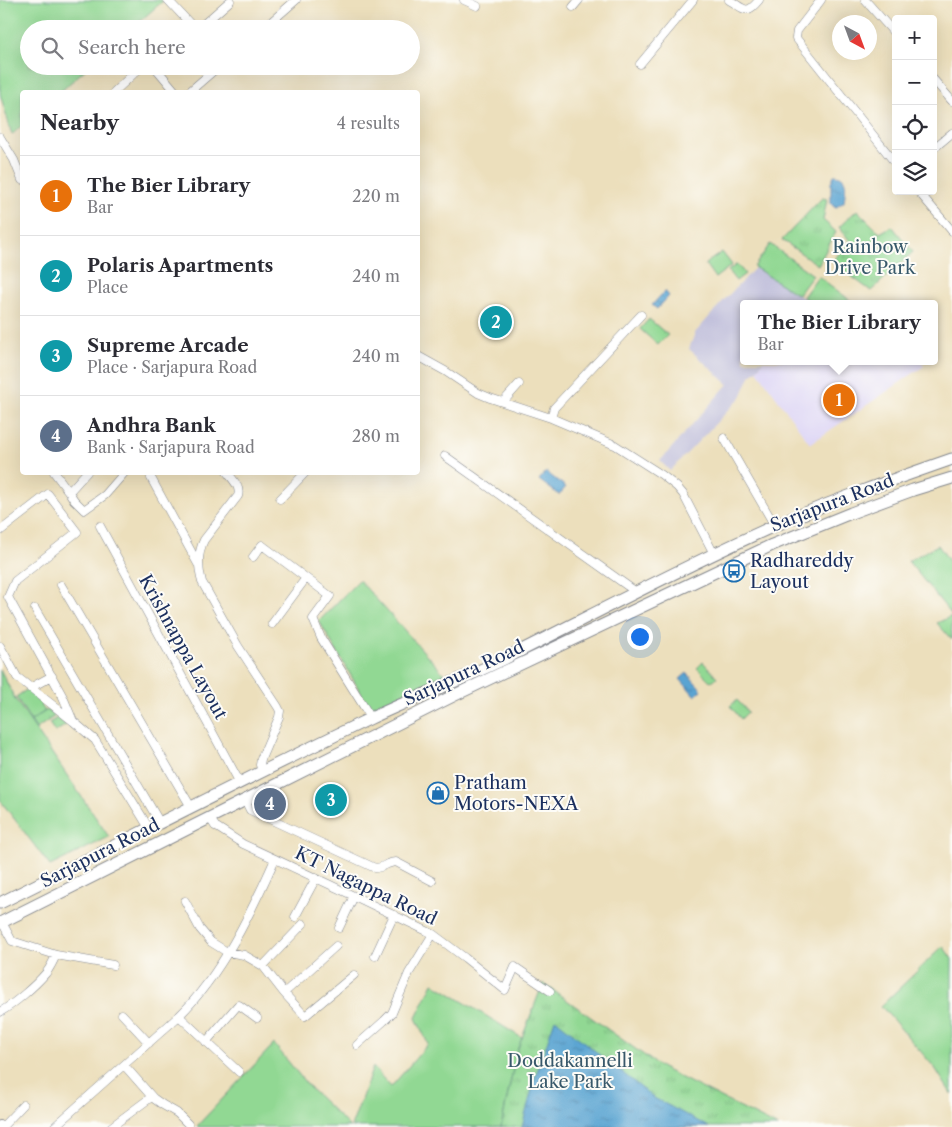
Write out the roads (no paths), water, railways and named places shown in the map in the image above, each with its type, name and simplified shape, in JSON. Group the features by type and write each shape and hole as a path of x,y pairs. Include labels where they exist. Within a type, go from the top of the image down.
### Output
{"main road":[{"name":"Sarjapura Road","path":"0,903 371,718 501,660 714,554 775,526 847,497 952,460"},
{"name":"Sarjapura Road","path":"1,922 475,686 772,545 869,507 952,478"},
{"path":"469,674 475,686"}],"street":[{"path":"168,0 187,20"},
{"path":"207,20 230,0"},
{"path":"273,20 296,0"},
{"path":"464,0 477,6"},
{"path":"574,7 579,0"},
{"path":"640,64 693,0"},
{"path":"729,0 746,10 753,8 759,0"},
{"path":"821,0 797,30 797,41 892,159"},
{"path":"865,0 892,30"},
{"path":"116,90 132,75"},
{"path":"162,75 174,90"},
{"path":"191,90 209,75"},
{"path":"937,84 952,101"},
{"path":"937,146 952,134"},
{"path":"0,137 14,160 20,175"},
{"path":"921,195 952,231"},
{"path":"551,418 554,408 641,315"},
{"path":"420,358 478,393 551,418 615,445 662,475 677,486 683,494 714,554"},
{"path":"503,402 520,384"},
{"path":"724,438 775,526"},
{"path":"445,456 636,592"},
{"path":"56,475 74,500 84,510 105,495 122,475"},
{"path":"69,492 85,475"},
{"path":"229,475 238,488 239,493 200,547 199,566 202,582 233,638 280,711 261,759 262,772"},
{"path":"280,499 303,475"},
{"path":"151,478 199,566"},
{"path":"0,532 48,494 77,532 15,581 8,597 64,697 73,721"},
{"name":"Krishnappa Layout","path":"100,526 240,783"},
{"path":"253,557 262,545 330,596 313,618 321,638 371,718"},
{"path":"272,624 306,578"},
{"path":"61,585 191,807"},
{"path":"35,609 154,825"},
{"path":"0,646 17,677 95,740 154,825"},
{"path":"30,688 52,676"},
{"path":"245,800 250,810 375,868 396,862 432,881"},
{"name":"KT Nagappa Road","path":"209,817 215,826 243,844 433,934 504,990 515,967 550,990"},
{"path":"54,1127 193,1002 227,952 257,900 275,859"},
{"path":"296,917 316,878"},
{"path":"338,928 354,896"},
{"path":"185,901 200,929 211,942 227,952 244,955 263,966 305,1016 354,975"},
{"path":"375,956 394,916"},
{"path":"1,922 12,941 56,955 113,965"},
{"path":"263,966 303,924"},
{"path":"357,1045 392,1013 410,973 433,934"},
{"path":"284,993 336,946"},
{"path":"0,1012 46,973 56,955"},
{"path":"206,1042 238,1005 257,1018"},
{"path":"122,1014 149,1043"},
{"path":"179,1016 239,1072"},
{"path":"124,1065 153,1098 177,1113 188,1124"},
{"path":"111,1127 150,1098 153,1098"},
{"path":"1,1127 23,1105"}],"water":[{"path":"834,175 842,178 845,184 844,202 835,208 831,204 831,183"},
{"path":"665,291 669,296 657,309 652,305"},
{"path":"546,472 566,487 559,495 539,480"},
{"path":"687,673 702,690 695,696 680,679"},
{"path":"555,1019 654,1098 709,1127 522,1127 535,1078"}],"place":[{"name":"Polaris Apartments","path":"496,322"},
{"name":"The Bier Library","path":"839,400"},
{"name":"Radhareddy Layout","path":"734,571"},
{"name":"Pratham Motors-NEXA","path":"438,793"},
{"name":"Supreme Arcade","path":"331,800"},
{"name":"Andhra Bank","path":"270,804"}],"park label":[{"name":"Rainbow Drive Park","path":"870,257"},
{"name":"Doddakannelli Lake Park","path":"570,1071"}]}
